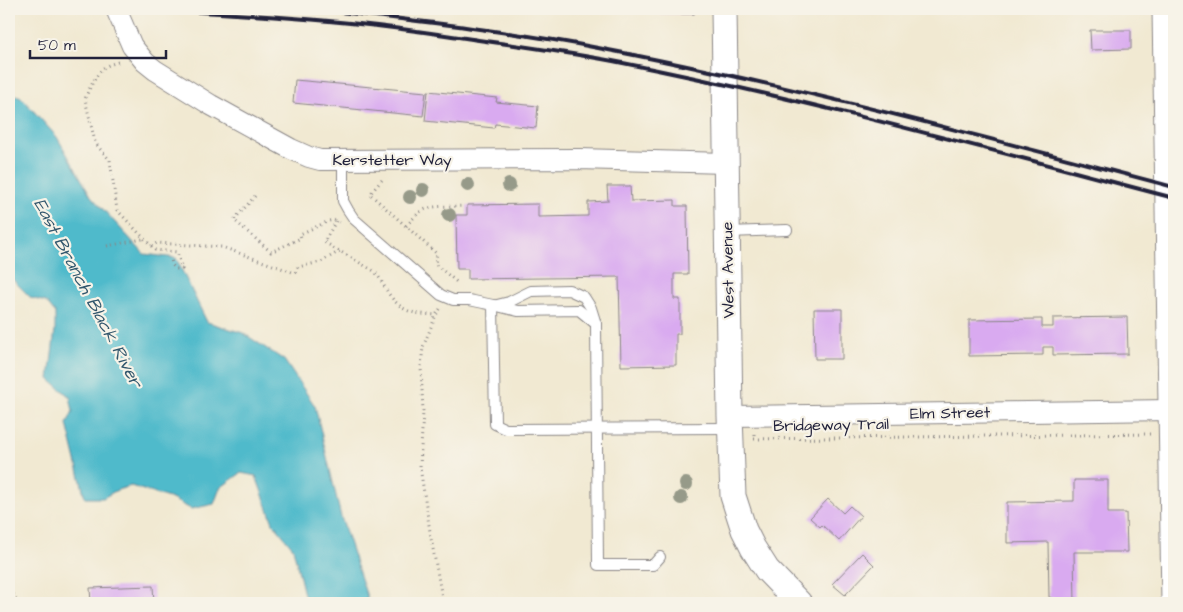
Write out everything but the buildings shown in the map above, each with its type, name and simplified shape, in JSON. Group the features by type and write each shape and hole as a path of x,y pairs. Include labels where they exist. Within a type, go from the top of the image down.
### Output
{"street":[{"name":"Kerstetter Way","path":"116,9 132,46 145,62 160,74 211,105 292,149 320,160 579,159 726,163"},
{"name":"West Avenue","path":"724,9 730,422 734,496 744,530 752,548 768,570 799,603"},
{"path":"1165,9 1171,148 1174,603"},
{"name":"Elm Street","path":"730,422 754,415 1172,423"}],"lane":[{"path":"343,160 343,201 354,219 441,294 453,300 470,300 518,311 579,310 596,324"},
{"path":"727,232 788,230"},
{"path":"493,305 509,302 531,291 569,290 584,297 592,308 596,324 598,566 653,565 660,557"},
{"path":"493,305 495,424 506,429 596,428 730,422"}],"path":[{"path":"118,62 107,65 101,70 85,98 95,142 110,160 117,210 155,250 177,252 182,270 176,269 172,265 171,259"},
{"path":"382,180 370,194 437,254 435,264 459,284"},
{"path":"255,196 234,220 271,252 301,238 300,234 334,220 338,222 324,242 374,271 392,298 408,311 414,314 436,315"},
{"path":"406,226 421,211 426,209 464,206"},
{"path":"107,246 144,239"},
{"path":"151,246 157,243 222,248 295,273 298,267 321,262 340,251"},
{"path":"433,304 447,312"},
{"path":"440,309 423,347 421,367 423,412 420,467 443,603"},
{"name":"Bridgeway Trail","path":"754,415 754,438 1172,423"},
{"path":"9,585 16,603"},
{"path":"9,595 16,603"}],"water":[{"name":"East Branch Black River","path":"9,92 21,97 57,137 91,196 144,254 176,258 207,322 243,333 284,360 315,406 341,517 369,603 306,603 293,548 273,523 256,476 241,473 220,488 214,504 191,509 172,499 131,486 117,490 103,498 85,498 67,424 73,411 70,397 49,379 55,330 55,313 46,302 31,298 12,279 9,265 9,225 18,217 9,206"}],"railway":[{"path":"108,9 224,13 338,22 428,32 585,56 693,77 831,109 1174,198"},
{"path":"314,9 527,36 671,63 815,95 1174,187"}]}
